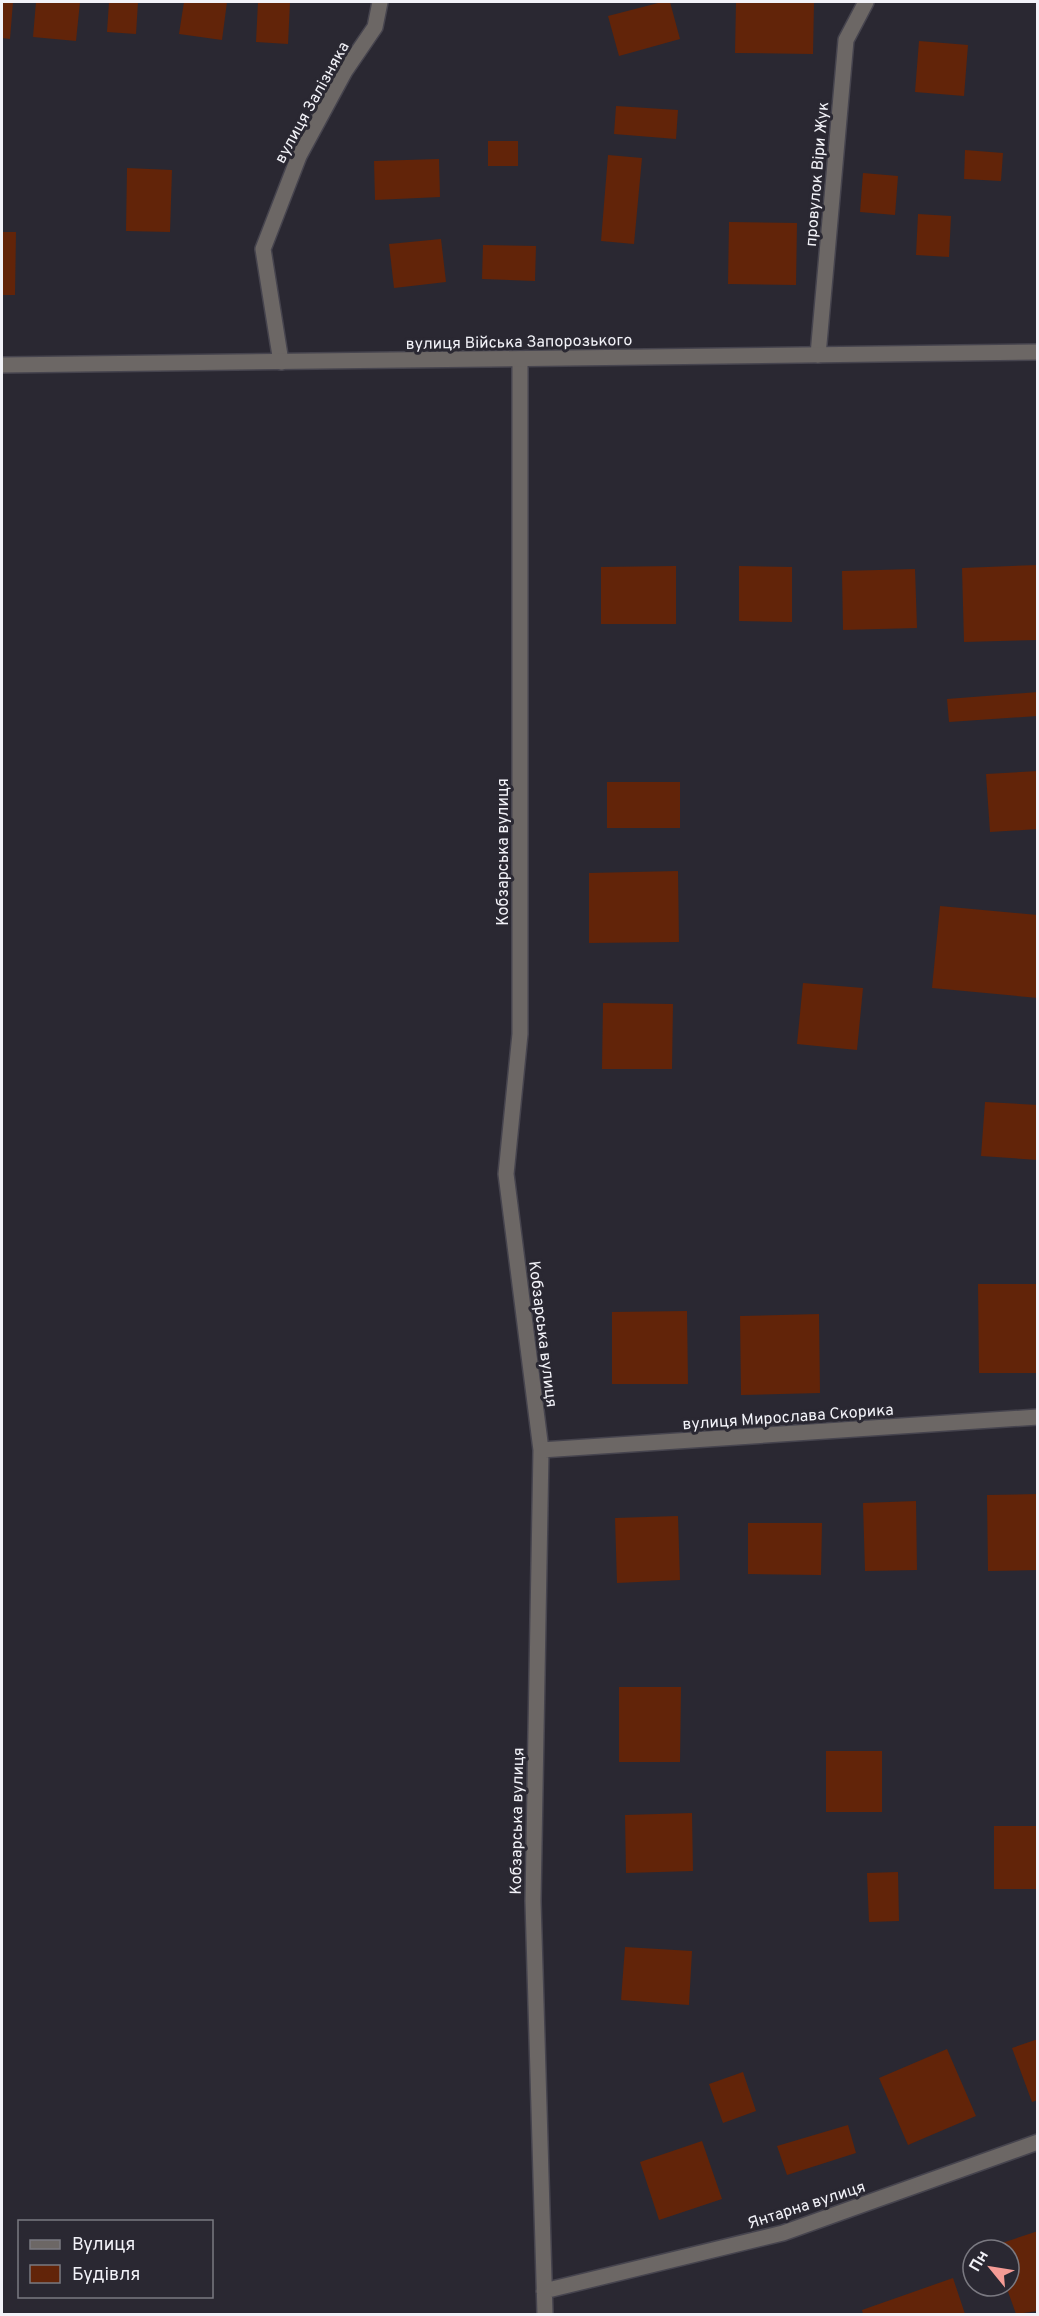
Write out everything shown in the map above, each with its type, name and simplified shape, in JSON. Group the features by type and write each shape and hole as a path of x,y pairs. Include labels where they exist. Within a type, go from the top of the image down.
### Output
{"street":[{"name":"вулиця Залізняка","path":"281,362 263,249 299,156 345,71 375,27 380,2"},
{"name":"провулок Віри Жук","path":"818,355 846,40 866,2"},
{"name":"вулиця Війська Запорозького","path":"2,365 1038,352"},
{"name":"Кобзарська вулиця","path":"520,359 520,1035 506,1174 541,1450 533,1901 545,2314"},
{"name":"вулиця Мирослава Скорика","path":"541,1450 1038,1417"},
{"name":"Янтарна вулиця","path":"544,2291 783,2233 1038,2142"}],"building":[{"path":"2,2 13,2 10,39 2,38"},
{"path":"36,2 80,2 76,41 33,37"},
{"path":"109,2 138,2 136,34 107,32"},
{"path":"184,2 227,2 222,40 179,34"},
{"path":"258,2 290,2 288,44 256,42"},
{"path":"670,2 680,39 619,56 608,16"},
{"path":"736,2 814,2 813,54 735,53"},
{"path":"919,41 968,45 964,96 915,92"},
{"path":"616,106 678,110 676,139 614,134"},
{"path":"488,141 518,141 518,166 488,166"},
{"path":"965,150 1003,153 1001,181 964,179"},
{"path":"608,155 642,158 634,244 601,241"},
{"path":"439,159 440,197 375,200 374,161"},
{"path":"127,168 172,170 170,232 126,231"},
{"path":"863,173 898,176 895,215 860,212"},
{"path":"918,214 951,216 949,257 916,255"},
{"path":"729,222 797,223 796,285 728,284"},
{"path":"2,232 16,232 15,295 2,295"},
{"path":"441,239 446,282 394,288 389,244"},
{"path":"483,245 536,246 535,281 482,279"},
{"path":"1038,565 1038,640 964,642 962,568"},
{"path":"676,566 676,624 601,624 601,567"},
{"path":"739,566 792,567 792,622 739,621"},
{"path":"915,569 917,628 843,630 842,571"},
{"path":"1038,692 1038,716 949,722 947,699"},
{"path":"1038,771 1038,829 990,832 986,774"},
{"path":"607,782 680,782 680,828 607,828"},
{"path":"678,871 679,942 589,943 589,873"},
{"path":"940,906 1038,915 1038,998 932,988"},
{"path":"803,983 863,988 857,1050 797,1044"},
{"path":"603,1003 673,1004 672,1069 602,1069"},
{"path":"985,1102 1038,1105 1038,1160 981,1156"},
{"path":"978,1284 1038,1284 1038,1373 979,1373"},
{"path":"687,1311 688,1384 612,1384 612,1312"},
{"path":"819,1314 820,1393 741,1395 740,1316"},
{"path":"1038,1494 1038,1570 988,1571 987,1495"},
{"path":"916,1501 917,1570 865,1571 863,1503"},
{"path":"678,1516 680,1580 617,1583 615,1518"},
{"path":"748,1523 822,1523 821,1575 748,1574"},
{"path":"619,1687 681,1687 680,1762 619,1762"},
{"path":"826,1751 882,1751 882,1812 826,1812"},
{"path":"692,1813 693,1871 626,1873 625,1815"},
{"path":"994,1826 1038,1826 1038,1889 994,1889"},
{"path":"898,1872 899,1921 869,1922 867,1873"},
{"path":"625,1947 692,1951 689,2005 621,2000"},
{"path":"1038,2039 1038,2100 1032,2102 1012,2048"},
{"path":"947,2049 976,2116 908,2145 879,2078"},
{"path":"743,2072 756,2111 723,2123 709,2084"},
{"path":"848,2125 856,2153 787,2175 777,2146"},
{"path":"702,2141 722,2199 659,2220 640,2162"},
{"path":"1038,2231 1038,2311 1016,2314 1010,2298 1021,2298 1021,2238 1017,2238"},
{"path":"953,2278 965,2314 863,2314 862,2310"}]}
